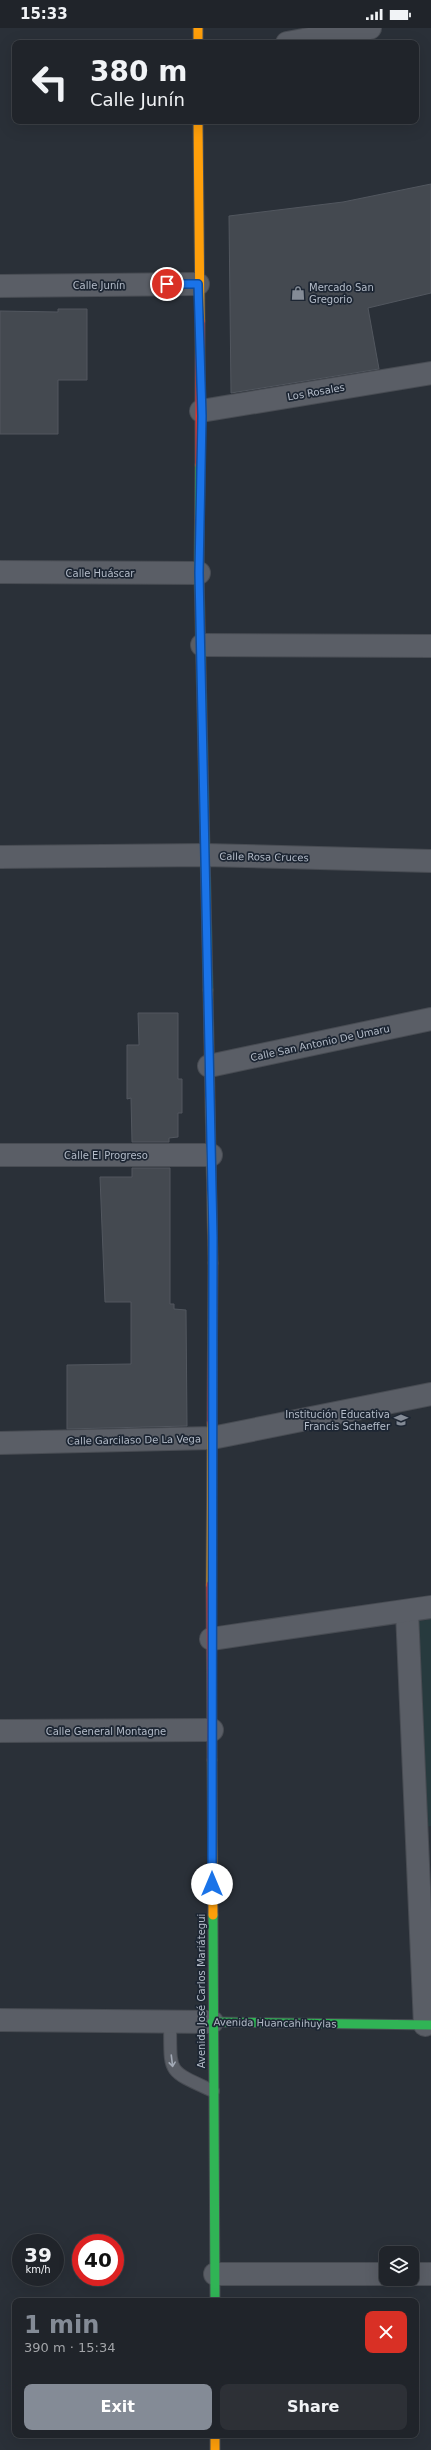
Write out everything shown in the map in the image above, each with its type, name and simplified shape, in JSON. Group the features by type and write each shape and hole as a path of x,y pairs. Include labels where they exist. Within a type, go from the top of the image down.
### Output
{"street":[{"path":"198,28 198,40"},
{"path":"304,40 370,28"},
{"name":"Avenida José Carlos Mariátegui","path":"198,124 198,284 201,411 199,573 202,645 209,1066 212,1155 212,2022 215,2298"},
{"name":"Calle Junín","path":"0,286 198,284"},
{"name":"Los Rosales","path":"201,411 431,373"},
{"name":"Calle Huáscar","path":"0,572 199,573"},
{"path":"202,645 431,646"},
{"name":"Calle Rosa Cruces","path":"0,857 205,855 431,861"},
{"name":"Calle San Antonio De Umaru","path":"209,1066 431,1019"},
{"name":"Calle El Progreso","path":"0,1155 212,1155"},
{"name":"Calle Garcilaso De La Vega","path":"0,1443 212,1438 431,1394"},
{"path":"211,1640 407,1612 431,1607"},
{"path":"407,1612 424,1838 428,2025"},
{"name":"Calle General Montagne","path":"0,1731 212,1730"},
{"name":"Avenida Huancahihuylas","path":"0,2020 428,2025"},
{"path":"215,2274 379,2274"},
{"path":"419,2274 431,2274"},
{"path":"215,2438 215,2450"}],"lane":[{"path":"170,2022 171,2064 174,2072 213,2091"}],"green space":[{"path":"431,1619 431,1826 425,1827 416,1622"}],"building":[{"name":"Mercado San Gregorio","path":"431,184 431,293 368,308 379,369 231,393 229,216 343,202"},
{"path":"58,309 87,309 87,380 58,380 58,434 0,434 0,311 58,312"},
{"path":"138,1013 178,1013 178,1079 182,1079 182,1113 178,1113 178,1137 169,1138 169,1142 132,1142 131,1098 127,1099 127,1045 139,1045"},
{"path":"132,1168 170,1168 170,1304 174,1304 174,1309 186,1310 187,1426 67,1429 67,1365 131,1364 131,1302 105,1302 100,1177 132,1177"}],"traffic: fast":[{"path":"200,465 199,573 208,990"},
{"path":"213,1915 215,2298"},
{"path":"212,2022 431,2025"}],"traffic: slow":[{"path":"198,28 198,40"},
{"path":"198,124 200,321"},
{"path":"208,990 213,1263"},
{"path":"211,1585 212,1423"},
{"path":"212,1760 213,1915"},
{"path":"215,2438 215,2450"}],"traffic: jam":[{"path":"200,321 200,465"},
{"path":"212,1423 213,1263"},
{"path":"211,1585 212,1760"}],"place":[{"name":"Mercado San Gregorio","path":"298,293"},
{"name":"Institución Educativa Francis Schaeffer","path":"401,1420"}],"route":[{"path":"167,284 198,284 202,416 199,573 202,645 213,1237 211,1624 212,1884"}]}
